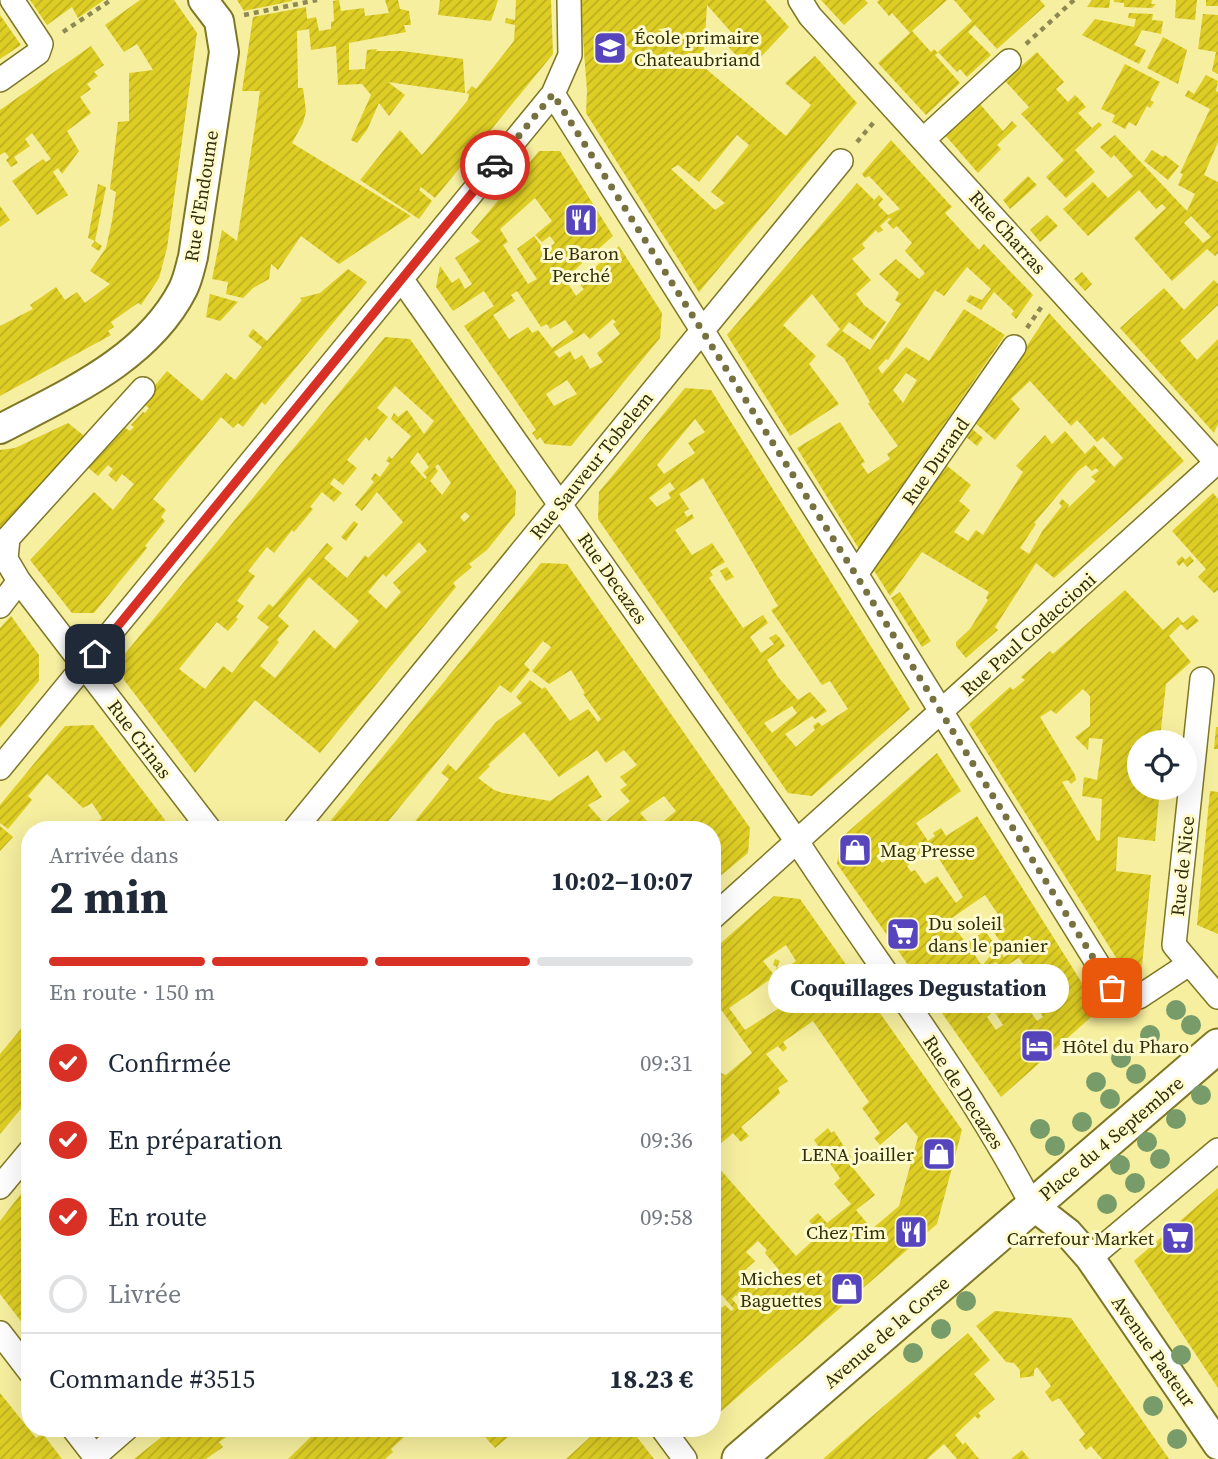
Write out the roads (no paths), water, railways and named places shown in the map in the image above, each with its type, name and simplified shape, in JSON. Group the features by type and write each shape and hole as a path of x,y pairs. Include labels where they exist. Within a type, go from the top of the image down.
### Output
{"main road":[{"name":"Place du 4 Septembre","path":"1032,1205 1218,1046"},
{"name":"Avenue de la Corse","path":"739,1459 1032,1205"}],"street":[{"path":"0,80 38,53 41,44 12,0"},
{"path":"0,768 553,94 570,55 569,0"},
{"name":"Rue Charras","path":"800,0 810,16 1217,462"},
{"name":"Rue d'Endoume","path":"0,429 105,372 135,348 164,317 183,288 193,257 224,52 211,10"},
{"path":"924,139 1009,61"},
{"path":"553,94 1112,988 1124,998 1139,997 1189,964 1218,997"},
{"name":"Rue Sauveur Tobelem","path":"301,821 841,161"},
{"name":"Rue Decazes","path":"402,279 798,843"},
{"name":"Rue Durand","path":"856,575 1014,347"},
{"name":"Rue Crinas","path":"143,389 8,538 6,559 19,581 203,821"},
{"name":"Rue Paul Codaccioni","path":"721,910 1217,462"},
{"path":"0,606 19,581"},
{"name":"Rue de Nice","path":"1189,964 1174,945 1202,679"},
{"name":"Rue de Decazes","path":"798,843 979,1110 1032,1205"},
{"path":"1090,1258 1218,1150"},
{"path":"0,1187 21,1162"},
{"name":"Place du 4 Septembre","path":"1032,1205 1068,1233 1090,1258"},
{"name":"Avenue Pasteur","path":"1090,1258 1218,1445"},
{"path":"0,1333 21,1360"},
{"path":"81,1437 96,1457 117,1437"},
{"path":"669,1437 685,1459"}],"place":[{"name":"École primaire Chateaubriand","path":"610,48"},
{"name":"Le Baron Perché","path":"581,220"},
{"name":"Mag Presse","path":"855,850"},
{"name":"Du soleil dans le panier","path":"903,934"},
{"name":"Coquillages Degustation","path":"1112,988"},
{"name":"Hôtel du Pharo","path":"1037,1046"},
{"name":"LENA joailler","path":"939,1154"},
{"name":"Chez Tim","path":"911,1232"},
{"name":"Carrefour Market","path":"1178,1238"},
{"name":"Miches et Baguettes","path":"847,1289"}]}
